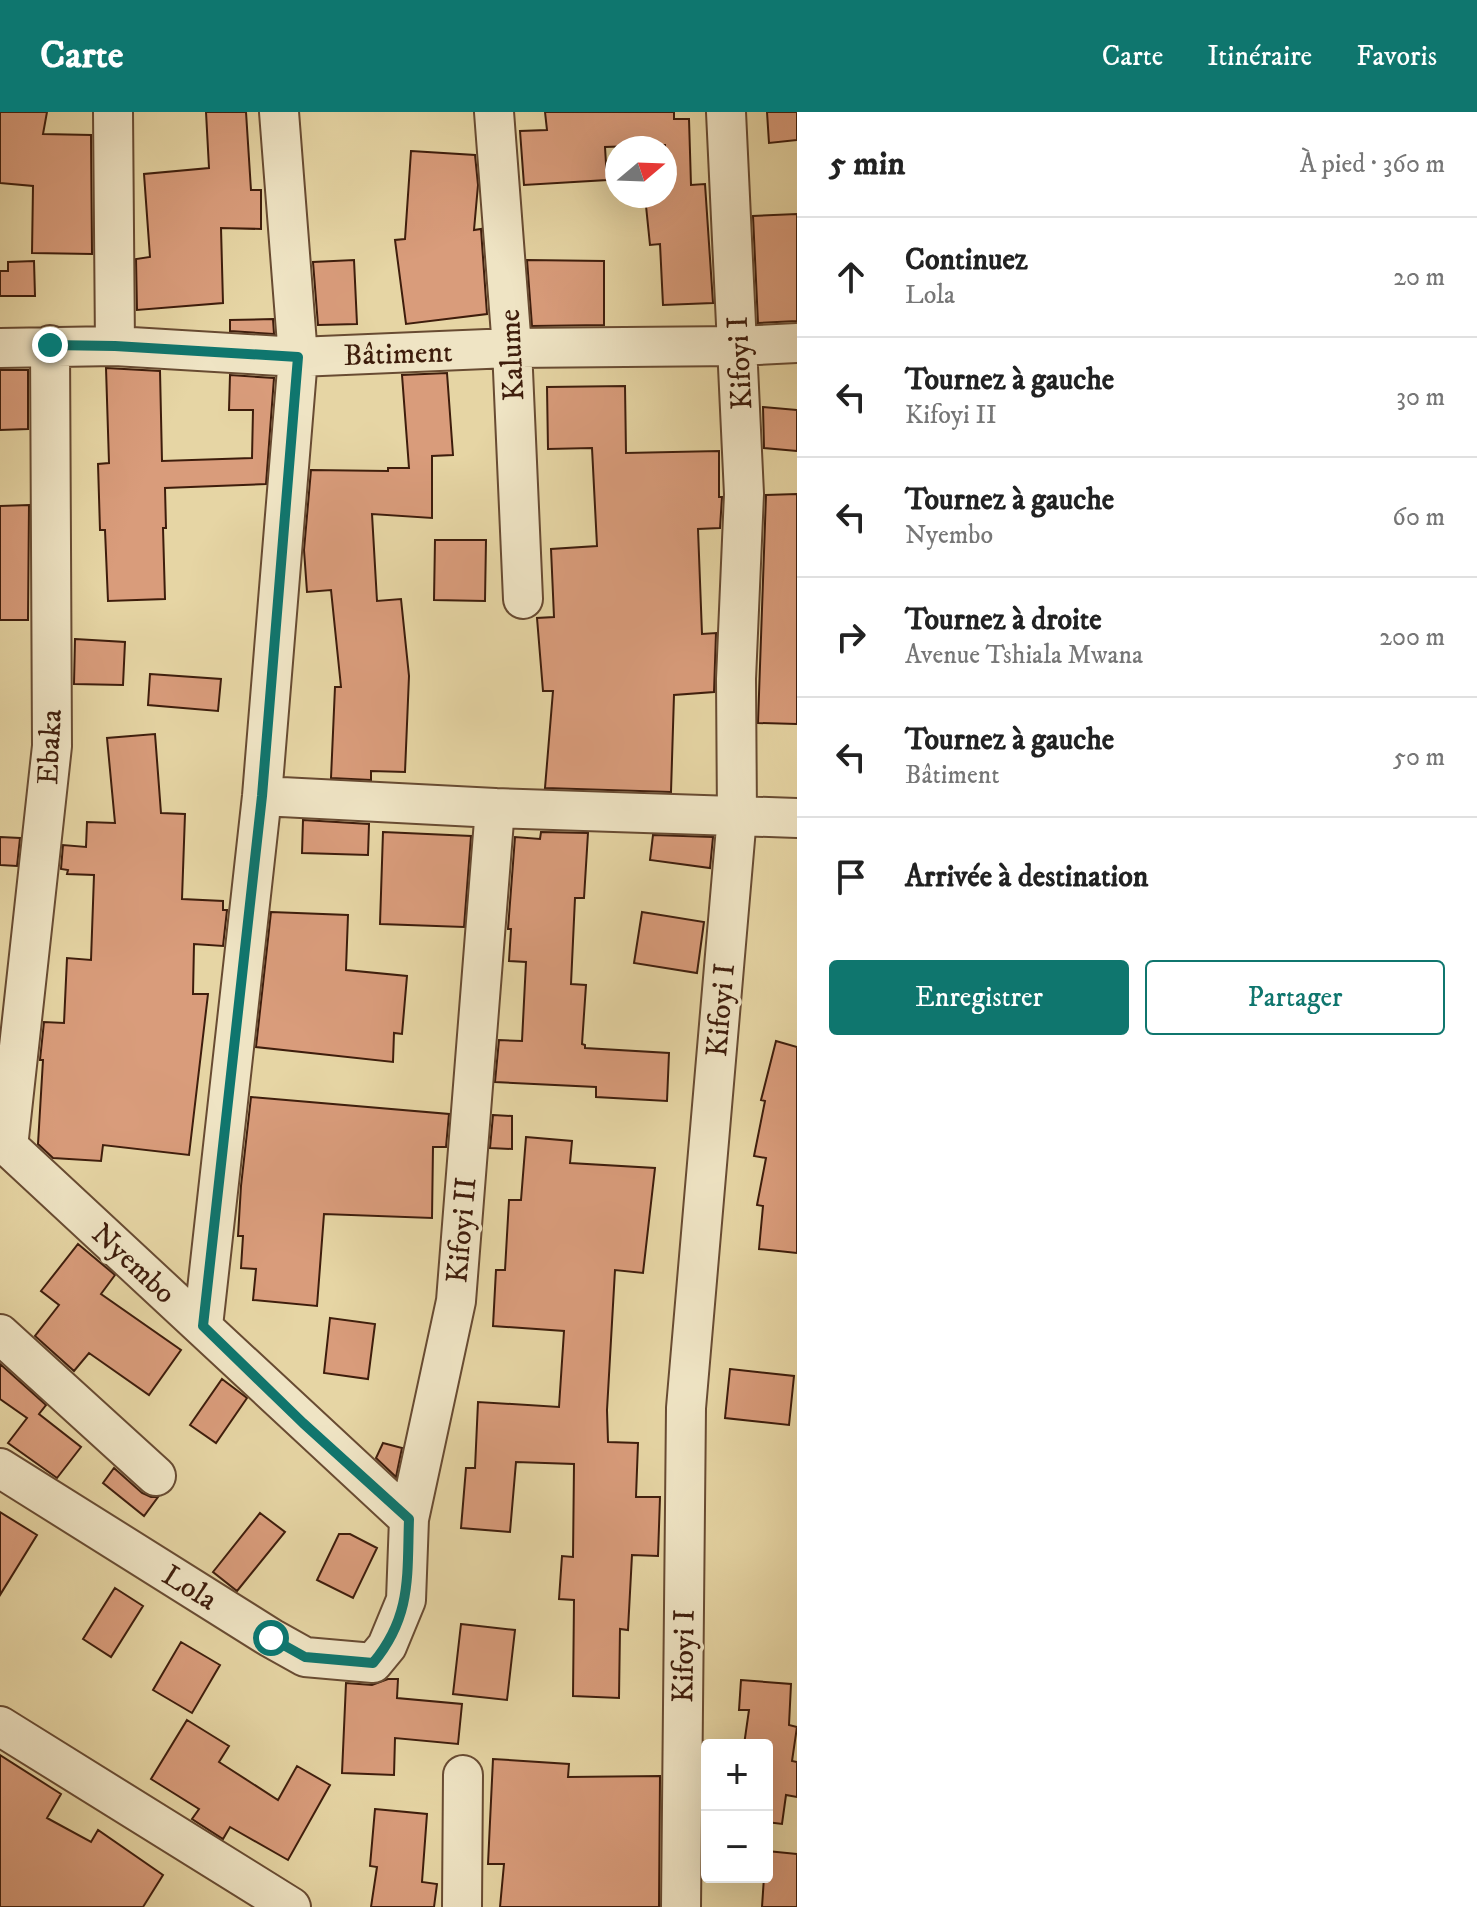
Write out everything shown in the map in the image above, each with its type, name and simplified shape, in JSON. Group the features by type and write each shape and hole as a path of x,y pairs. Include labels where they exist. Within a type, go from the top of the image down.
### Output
{"street":[{"path":"113,112 115,346"},
{"path":"203,1326 262,796 298,357 279,112"},
{"name":"Kalume","path":"494,112 512,348 523,599"},
{"name":"Kifoyi I","path":"681,1907 686,1408 737,816 736,679 744,494 726,112"},
{"name":"Bâtiment","path":"0,348 115,346 298,357 512,348 797,343"},
{"name":"Ebaka","path":"4,1143 52,746 50,345"},
{"path":"262,796 495,808 797,818"},
{"name":"Kifoyi II","path":"387,1646 406,1600 409,1519 456,1301 495,808"},
{"name":"Nyembo","path":"4,1143 409,1519"},
{"path":"0,1334 156,1476"},
{"name":"Lola","path":"0,1468 305,1657 373,1663 387,1646"},
{"path":"0,1726 291,1907"},
{"path":"462,1907 463,1775"}],"building":[{"path":"0,112 47,112 43,134 91,135 92,254 32,253 33,186 0,183"},
{"path":"206,112 246,112 251,190 261,190 261,229 221,228 223,303 137,310 136,259 150,257 144,174 209,168"},
{"path":"545,112 674,112 674,119 689,119 691,185 705,184 713,303 663,305 660,244 650,245 646,208 677,208 677,136 605,136 605,180 524,185 520,131 547,130"},
{"path":"767,112 797,112 797,140 769,143"},
{"path":"411,151 475,155 478,185 474,230 481,229 487,314 406,324 395,240 405,239"},
{"path":"797,214 797,321 758,323 753,216"},
{"path":"354,260 357,324 318,325 313,262"},
{"path":"527,260 604,261 604,325 532,326"},
{"path":"34,261 35,296 0,296 0,271 8,271 8,262"},
{"path":"273,319 274,334 230,331 230,320"},
{"path":"106,368 160,371 162,461 252,458 253,410 229,410 230,375 274,378 266,484 165,488 165,599 108,601 105,530 100,530 98,464 109,463"},
{"path":"0,370 28,370 28,429 0,430"},
{"path":"447,373 453,455 432,456 432,518 372,514 377,601 401,599 409,676 405,772 371,771 371,780 331,778 335,687 341,687 331,590 307,592 304,550 311,470 388,471 388,468 409,468 402,375"},
{"path":"625,386 626,453 719,451 719,497 722,497 720,528 698,529 702,634 716,633 714,692 674,695 671,792 545,788 553,691 543,691 537,618 554,617 551,549 597,546 592,448 548,449 547,387"},
{"path":"763,407 797,410 797,451 764,448"},
{"path":"797,494 797,724 758,723 766,495"},
{"path":"29,505 28,620 0,620 0,506"},
{"path":"435,540 486,540 485,601 434,600"},
{"path":"75,639 125,642 123,685 74,684"},
{"path":"150,674 221,679 218,711 148,705"},
{"path":"155,734 161,813 185,814 182,899 223,901 223,910 227,910 223,946 194,944 193,994 208,994 189,1155 103,1145 101,1161 53,1158 38,1144 44,1022 64,1023 67,958 91,960 94,875 67,874 68,870 61,869 63,845 86,847 87,822 115,823 107,738"},
{"path":"303,820 369,824 368,855 302,853"},
{"path":"383,832 471,836 464,927 380,924"},
{"path":"541,832 588,833 584,898 575,898 571,984 586,985 582,1044 585,1048 669,1053 667,1101 596,1097 596,1087 495,1082 499,1040 522,1041 526,962 509,961 511,929 508,929 515,837 540,839"},
{"path":"653,835 713,837 710,868 650,860"},
{"path":"0,837 20,838 17,866 0,865"},
{"path":"271,912 348,915 346,970 407,976 402,1034 394,1033 393,1062 256,1047"},
{"path":"642,912 704,922 697,973 634,963"},
{"path":"776,1041 797,1047 797,1253 759,1249 763,1206 757,1205 766,1158 754,1156 765,1101 761,1100"},
{"path":"251,1097 449,1114 446,1147 433,1147 432,1218 324,1214 317,1306 253,1300 256,1269 241,1268 243,1236 238,1236"},
{"path":"493,1115 512,1116 512,1149 490,1148"},
{"path":"526,1137 572,1141 570,1163 655,1168 643,1273 615,1270 608,1442 638,1443 636,1497 660,1497 658,1556 632,1555 628,1630 620,1629 619,1698 573,1696 574,1600 559,1599 562,1556 573,1557 574,1464 516,1462 510,1532 461,1528 466,1468 475,1468 478,1402 559,1407 564,1331 493,1326 496,1270 505,1270 509,1200 521,1200"},
{"path":"78,1244 115,1275 101,1294 181,1350 149,1395 89,1353 74,1371 35,1336 59,1305 41,1291"},
{"path":"330,1318 375,1324 368,1379 324,1373"},
{"path":"0,1364 46,1405 39,1414 81,1447 57,1478 8,1443 27,1418 0,1399"},
{"path":"730,1369 794,1376 789,1425 725,1418"},
{"path":"222,1379 247,1398 216,1443 190,1425"},
{"path":"383,1443 402,1448 396,1477 376,1458"},
{"path":"114,1468 142,1493 158,1497 144,1516 103,1483"},
{"path":"0,1512 37,1535 0,1595"},
{"path":"260,1513 285,1532 237,1591 213,1572"},
{"path":"339,1534 350,1534 377,1548 353,1598 317,1580"},
{"path":"115,1588 143,1606 111,1657 83,1639"},
{"path":"461,1624 515,1630 507,1700 453,1694"},
{"path":"181,1642 220,1665 192,1713 153,1690"},
{"path":"398,1679 397,1698 462,1704 458,1744 395,1738 394,1775 342,1773 346,1683 372,1685"},
{"path":"741,1680 791,1684 789,1725 797,1727 792,1761 797,1762 797,1797 786,1795 782,1824 773,1823 773,1739 745,1739 749,1710 739,1710"},
{"path":"187,1720 229,1746 219,1762 278,1800 297,1766 330,1785 288,1860 230,1827 223,1839 192,1819 199,1809 151,1779"},
{"path":"0,1755 61,1794 47,1818 91,1842 98,1830 163,1875 143,1907 0,1907"},
{"path":"493,1759 569,1764 568,1777 660,1776 659,1907 500,1907 504,1864 488,1864"},
{"path":"375,1809 427,1814 422,1882 437,1884 434,1907 371,1907 377,1867 370,1866"},
{"path":"773,1852 797,1854 797,1907 762,1907 764,1883 773,1883"}],"route":[{"path":"50,345 298,357 262,796 203,1326 303,1423 409,1519 406,1600 387,1646 373,1663 305,1657 271,1638"}]}
